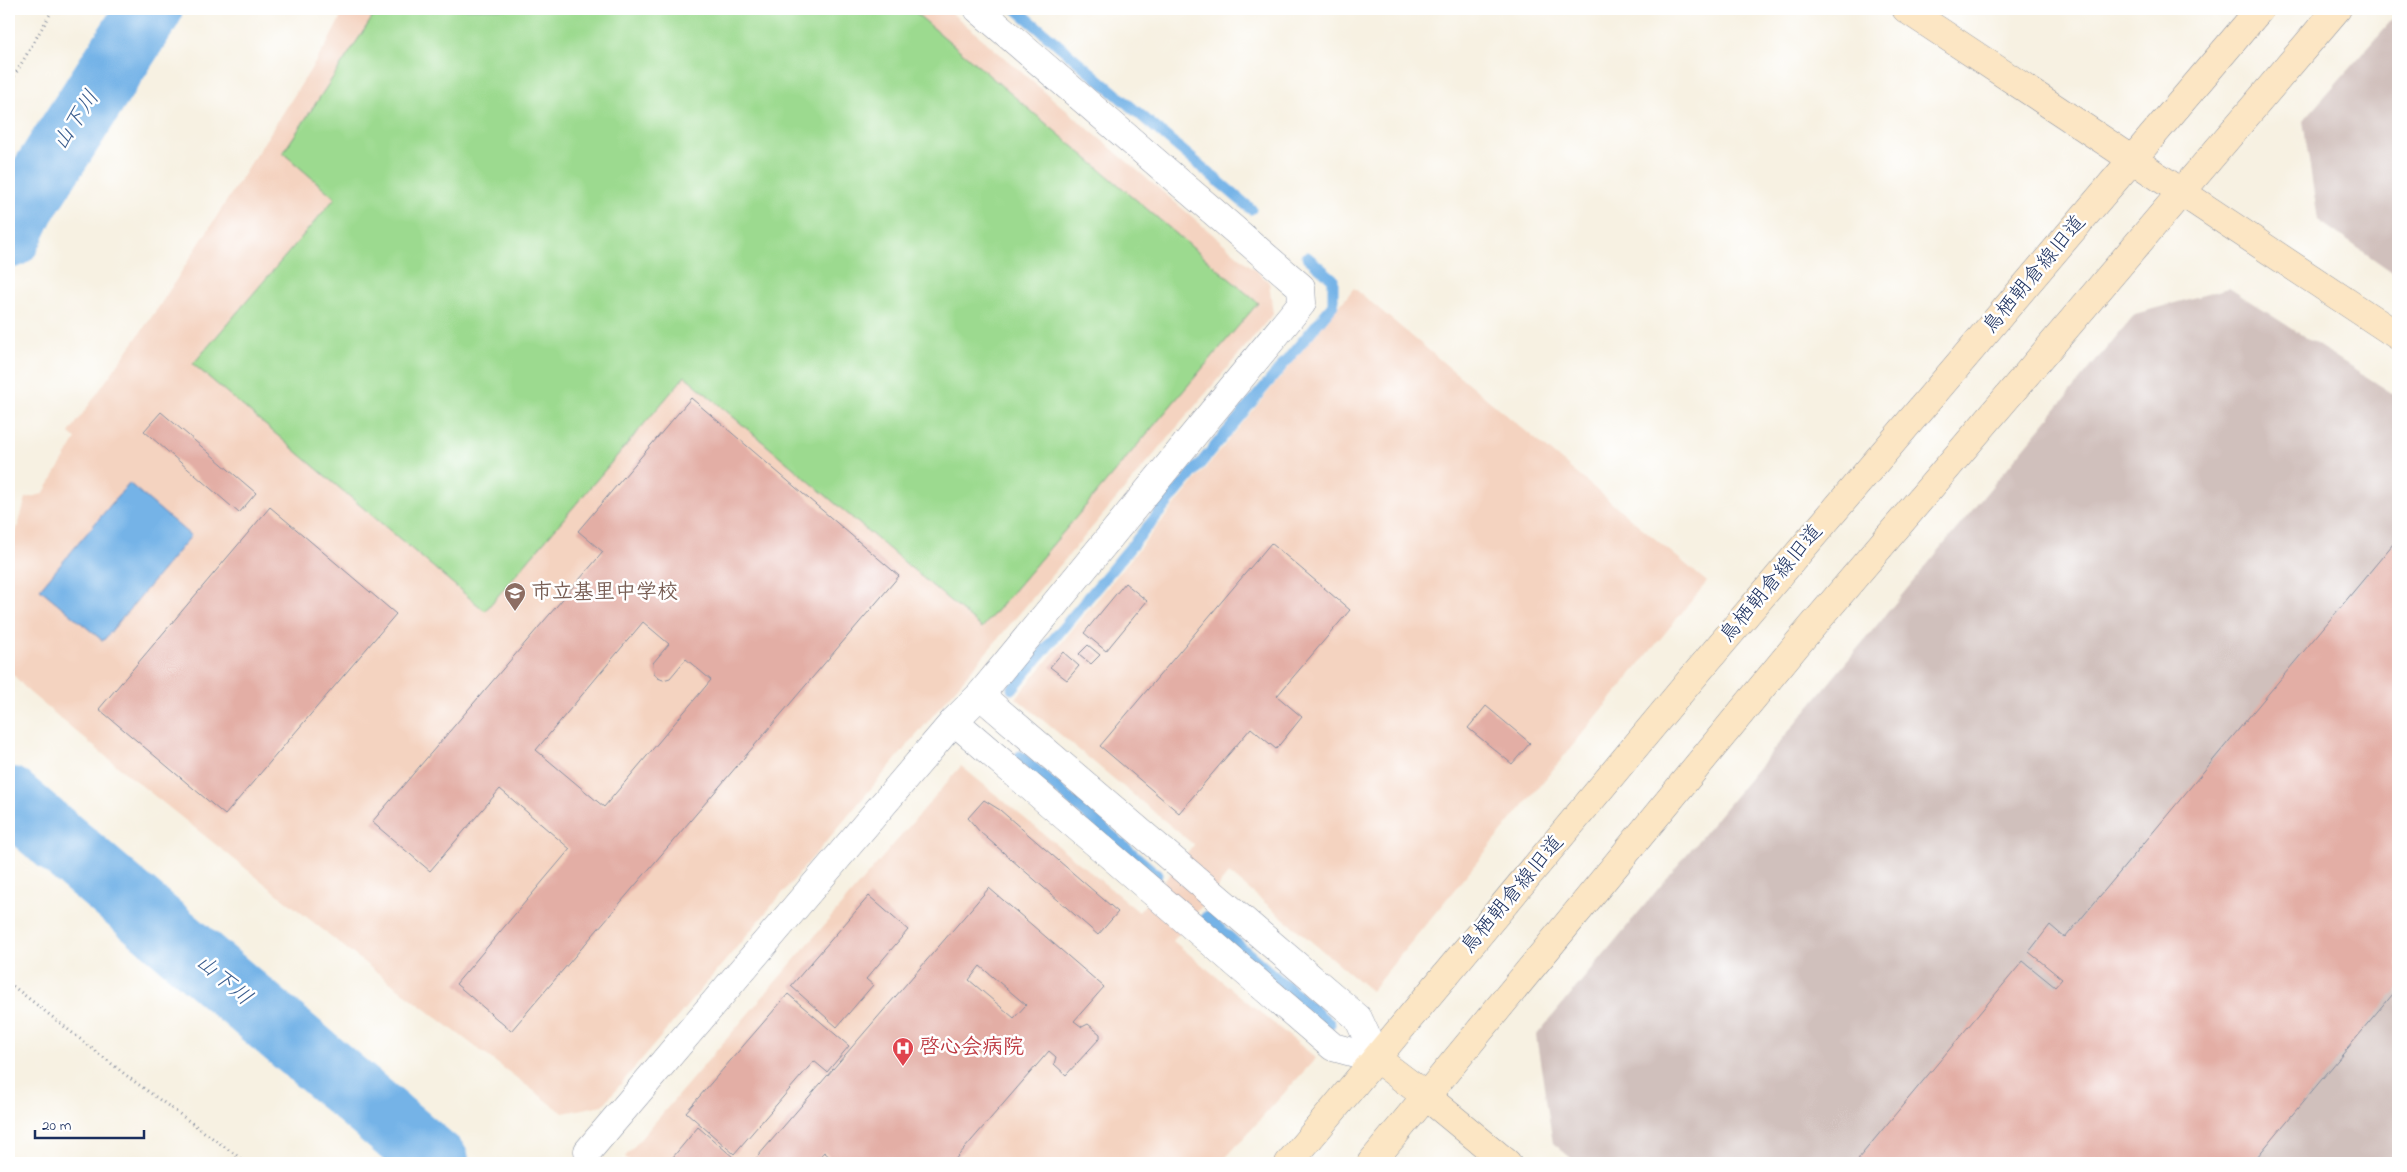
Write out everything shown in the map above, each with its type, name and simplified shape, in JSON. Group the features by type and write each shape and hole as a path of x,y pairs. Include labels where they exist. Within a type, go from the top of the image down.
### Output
{"street":[{"path":"588,1151 954,721 980,695 1302,303 1301,287 978,9"},
{"path":"1906,9 2398,336"},
{"name":"鳥栖朝倉線旧道","path":"1289,1163 1689,682 2260,9"},
{"path":"1371,1163 1798,642 2336,9"},
{"path":"980,695 1358,1018 1377,1059"},
{"path":"954,721 1333,1047 1377,1059 1427,1097 1507,1163"}],"path":[{"path":"9,85 53,9"},
{"path":"9,983 132,1079 246,1163"}],"shaded area":[{"name":"市立基里中学校","path":"345,9 947,9 1269,282 1273,314 603,1105 563,1113 362,961 122,770 29,692 9,670 9,555 26,498 43,494 76,439 69,433 160,305 327,44"},
{"path":"2398,13 2398,276 2318,220 2303,121"},
{"path":"1354,288 1707,582 1371,991 1229,873 1173,941 1316,1058 1221,1163 633,1163 625,1157 961,766 1139,912 1194,845 1016,698"},
{"path":"2229,288 2398,397 2398,1163 1577,1163 1553,1143 1536,1036 2135,314"}],"green space":[{"path":"378,9 911,9 1258,303 982,628 685,376 485,611 193,364 335,198 283,153"}],"water":[{"path":"129,483 191,536 103,641 40,589"}],"building":[{"path":"691,398 899,576 511,1031 456,984 570,849 500,789 430,871 372,822 603,552 578,531","holes":["643,622 669,644 653,663 654,673 658,678 663,680 670,678 686,659 711,680 604,807 536,750"]},
{"path":"161,412 256,493 239,513 144,431"},
{"path":"270,507 396,614 225,815 99,709"},
{"path":"2398,538 2398,988 2252,1163 1863,1163 1858,1159 2023,961 2055,987 2062,979 2029,952 2050,925 2065,938"},
{"path":"1271,543 1350,610 1277,696 1302,717 1276,749 1251,728 1179,813 1100,746"},
{"path":"1125,583 1147,601 1106,651 1084,633"},
{"path":"1088,645 1100,655 1091,664 1079,654"},
{"path":"1063,652 1079,666 1067,680 1050,667"},
{"path":"1486,706 1530,743 1512,764 1468,728"},
{"path":"984,800 1000,810 1118,912 1098,935 980,832 968,818"},
{"path":"989,888 1104,987 1074,1021 1082,1027 1088,1024 1100,1034 1100,1038 1066,1075 1054,1064 1056,1057 1049,1051 952,1163 837,1163 824,1152 814,1163 752,1163","holes":["980,966 1026,1005 1014,1018 969,980"]},
{"path":"869,896 908,930 866,979 873,985 837,1027 791,986"},
{"path":"788,994 849,1046 827,1072 814,1061 734,1154 686,1112"},
{"path":"698,1127 740,1163 680,1163 673,1157"}],"waterway":[{"name":"山下川","path":"9,236 23,206 150,9"},
{"path":"1016,9 1251,209"},
{"path":"1012,689 1333,305 1333,279 1307,257"},
{"path":"1020,756 1157,875"},
{"name":"山下川","path":"9,799 437,1163"},
{"path":"1206,917 1330,1024"}],"place":[{"name":"市立基里中学校","path":"515,612"},
{"name":"啓心会病院","path":"903,1067"}]}
